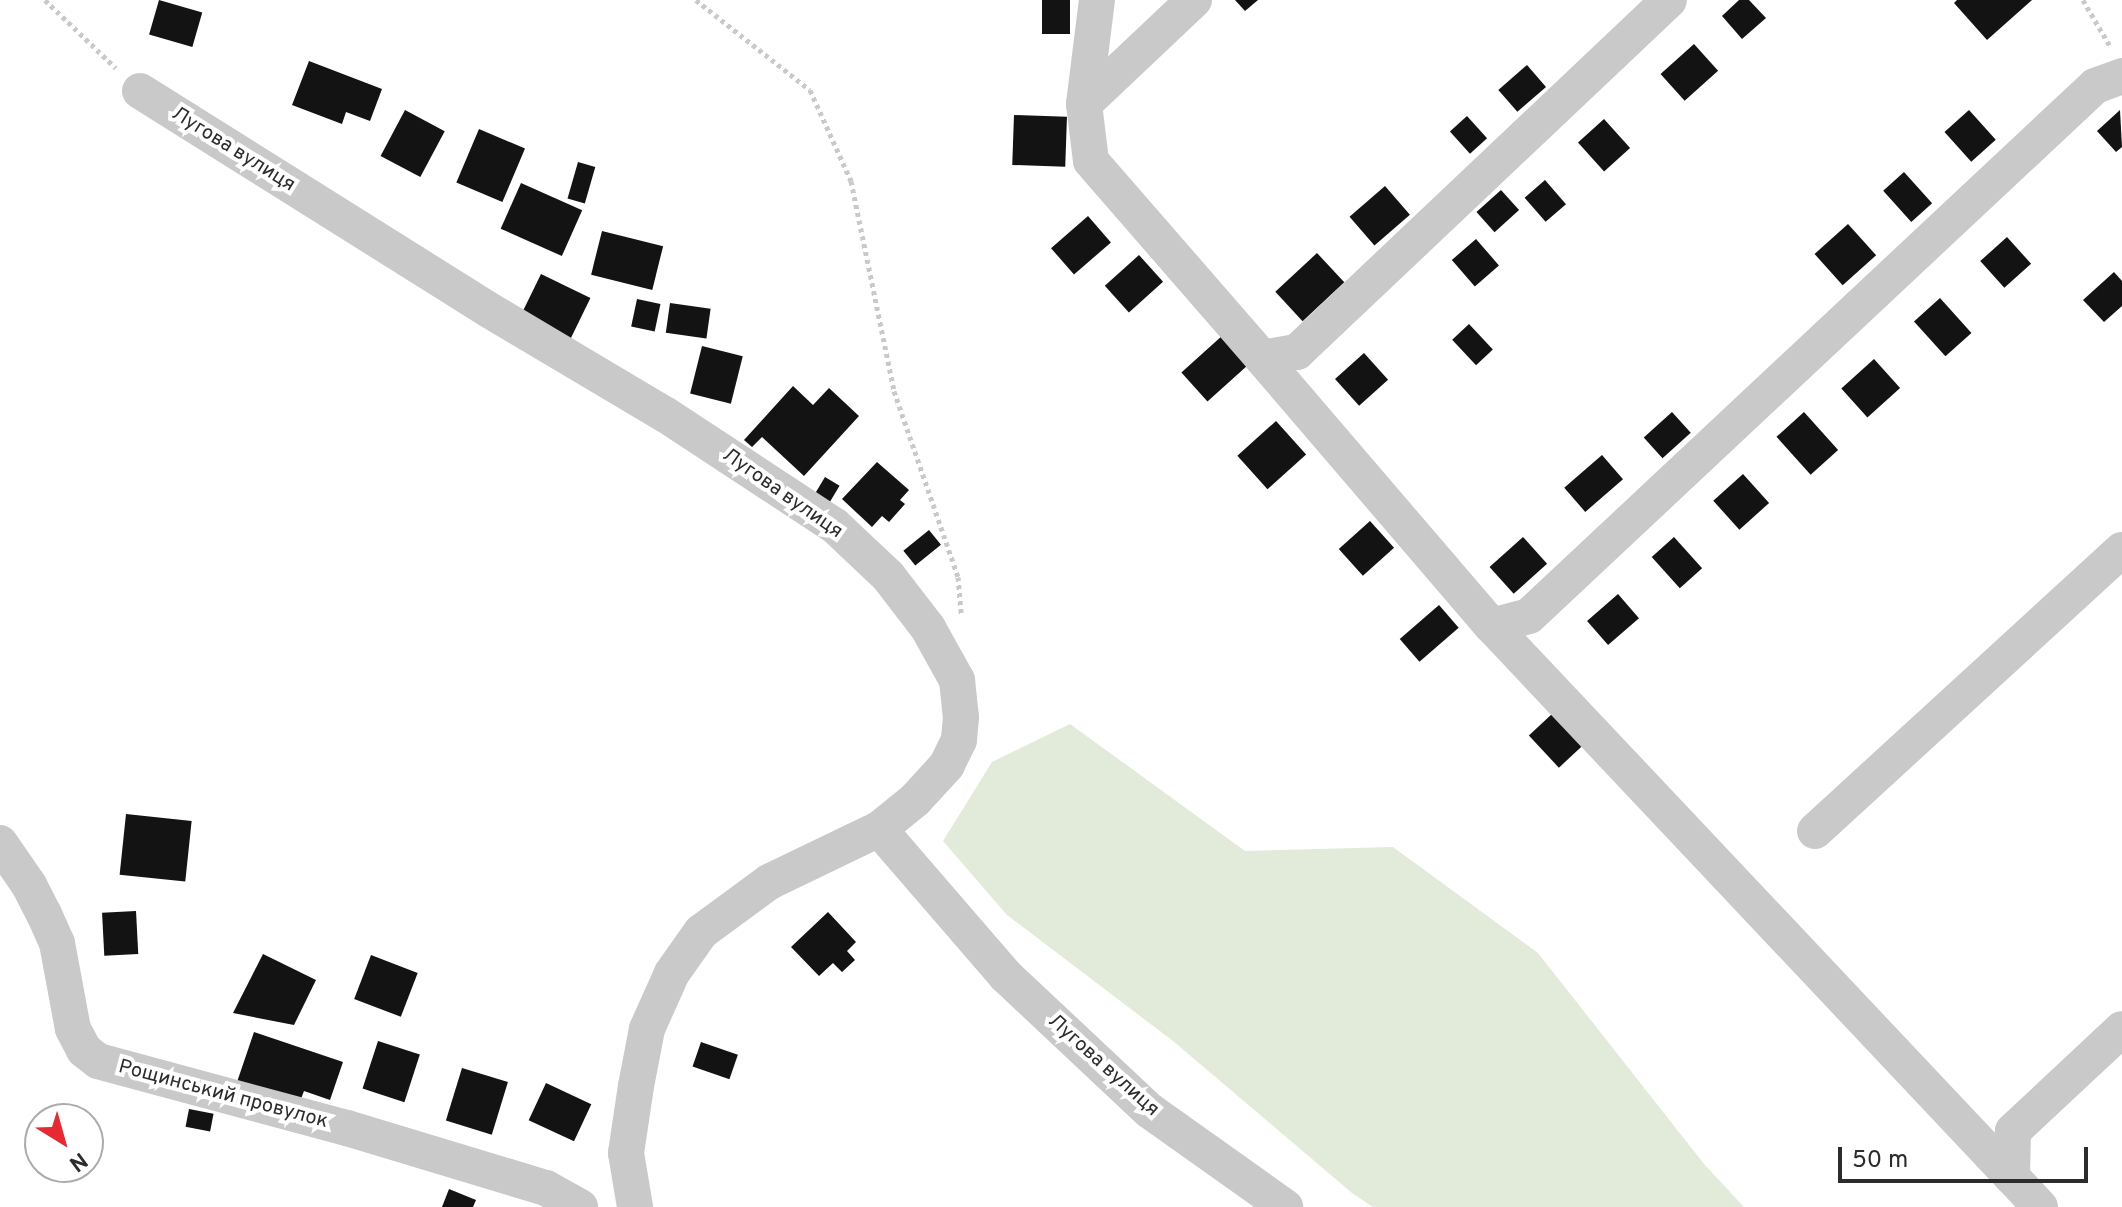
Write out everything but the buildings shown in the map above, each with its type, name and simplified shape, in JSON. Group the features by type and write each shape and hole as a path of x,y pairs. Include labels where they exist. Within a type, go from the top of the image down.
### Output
{"street":[{"path":"1097,0 1084,104 1091,161 1492,626 2040,1207"},
{"path":"1084,104 1194,0"},
{"path":"1262,358 1297,352 1669,0"},
{"path":"1492,626 1529,616 2118,65"},
{"name":"Лугова вулиця","path":"140,91 489,310 666,415 835,526 888,576 928,628 957,680 961,717 959,740 936,777 915,800 879,829 1006,976 1150,1111 1285,1207"},
{"path":"1815,831 2122,550"},
{"path":"635,1207 626,1153 636,1086 647,1029 672,973 701,932 769,882 879,829"},
{"name":"Рощинський провулок","path":"0,843 29,885 44,914 57,943 73,1029 84,1050 98,1061 347,1128 546,1188 580,1207"},
{"path":"2012,1177 2013,1131 2122,1029"}],"path":[{"path":"45,0 140,91"},
{"path":"696,0 810,90 851,181 894,391 958,577 961,621 943,655"},
{"path":"2083,0 2118,65"}],"green space":[{"path":"1070,724 1245,851 1393,847 1538,953 1704,1164 1744,1207 1373,1207 1352,1193 1173,1041 1007,915 943,841 992,762"}]}
